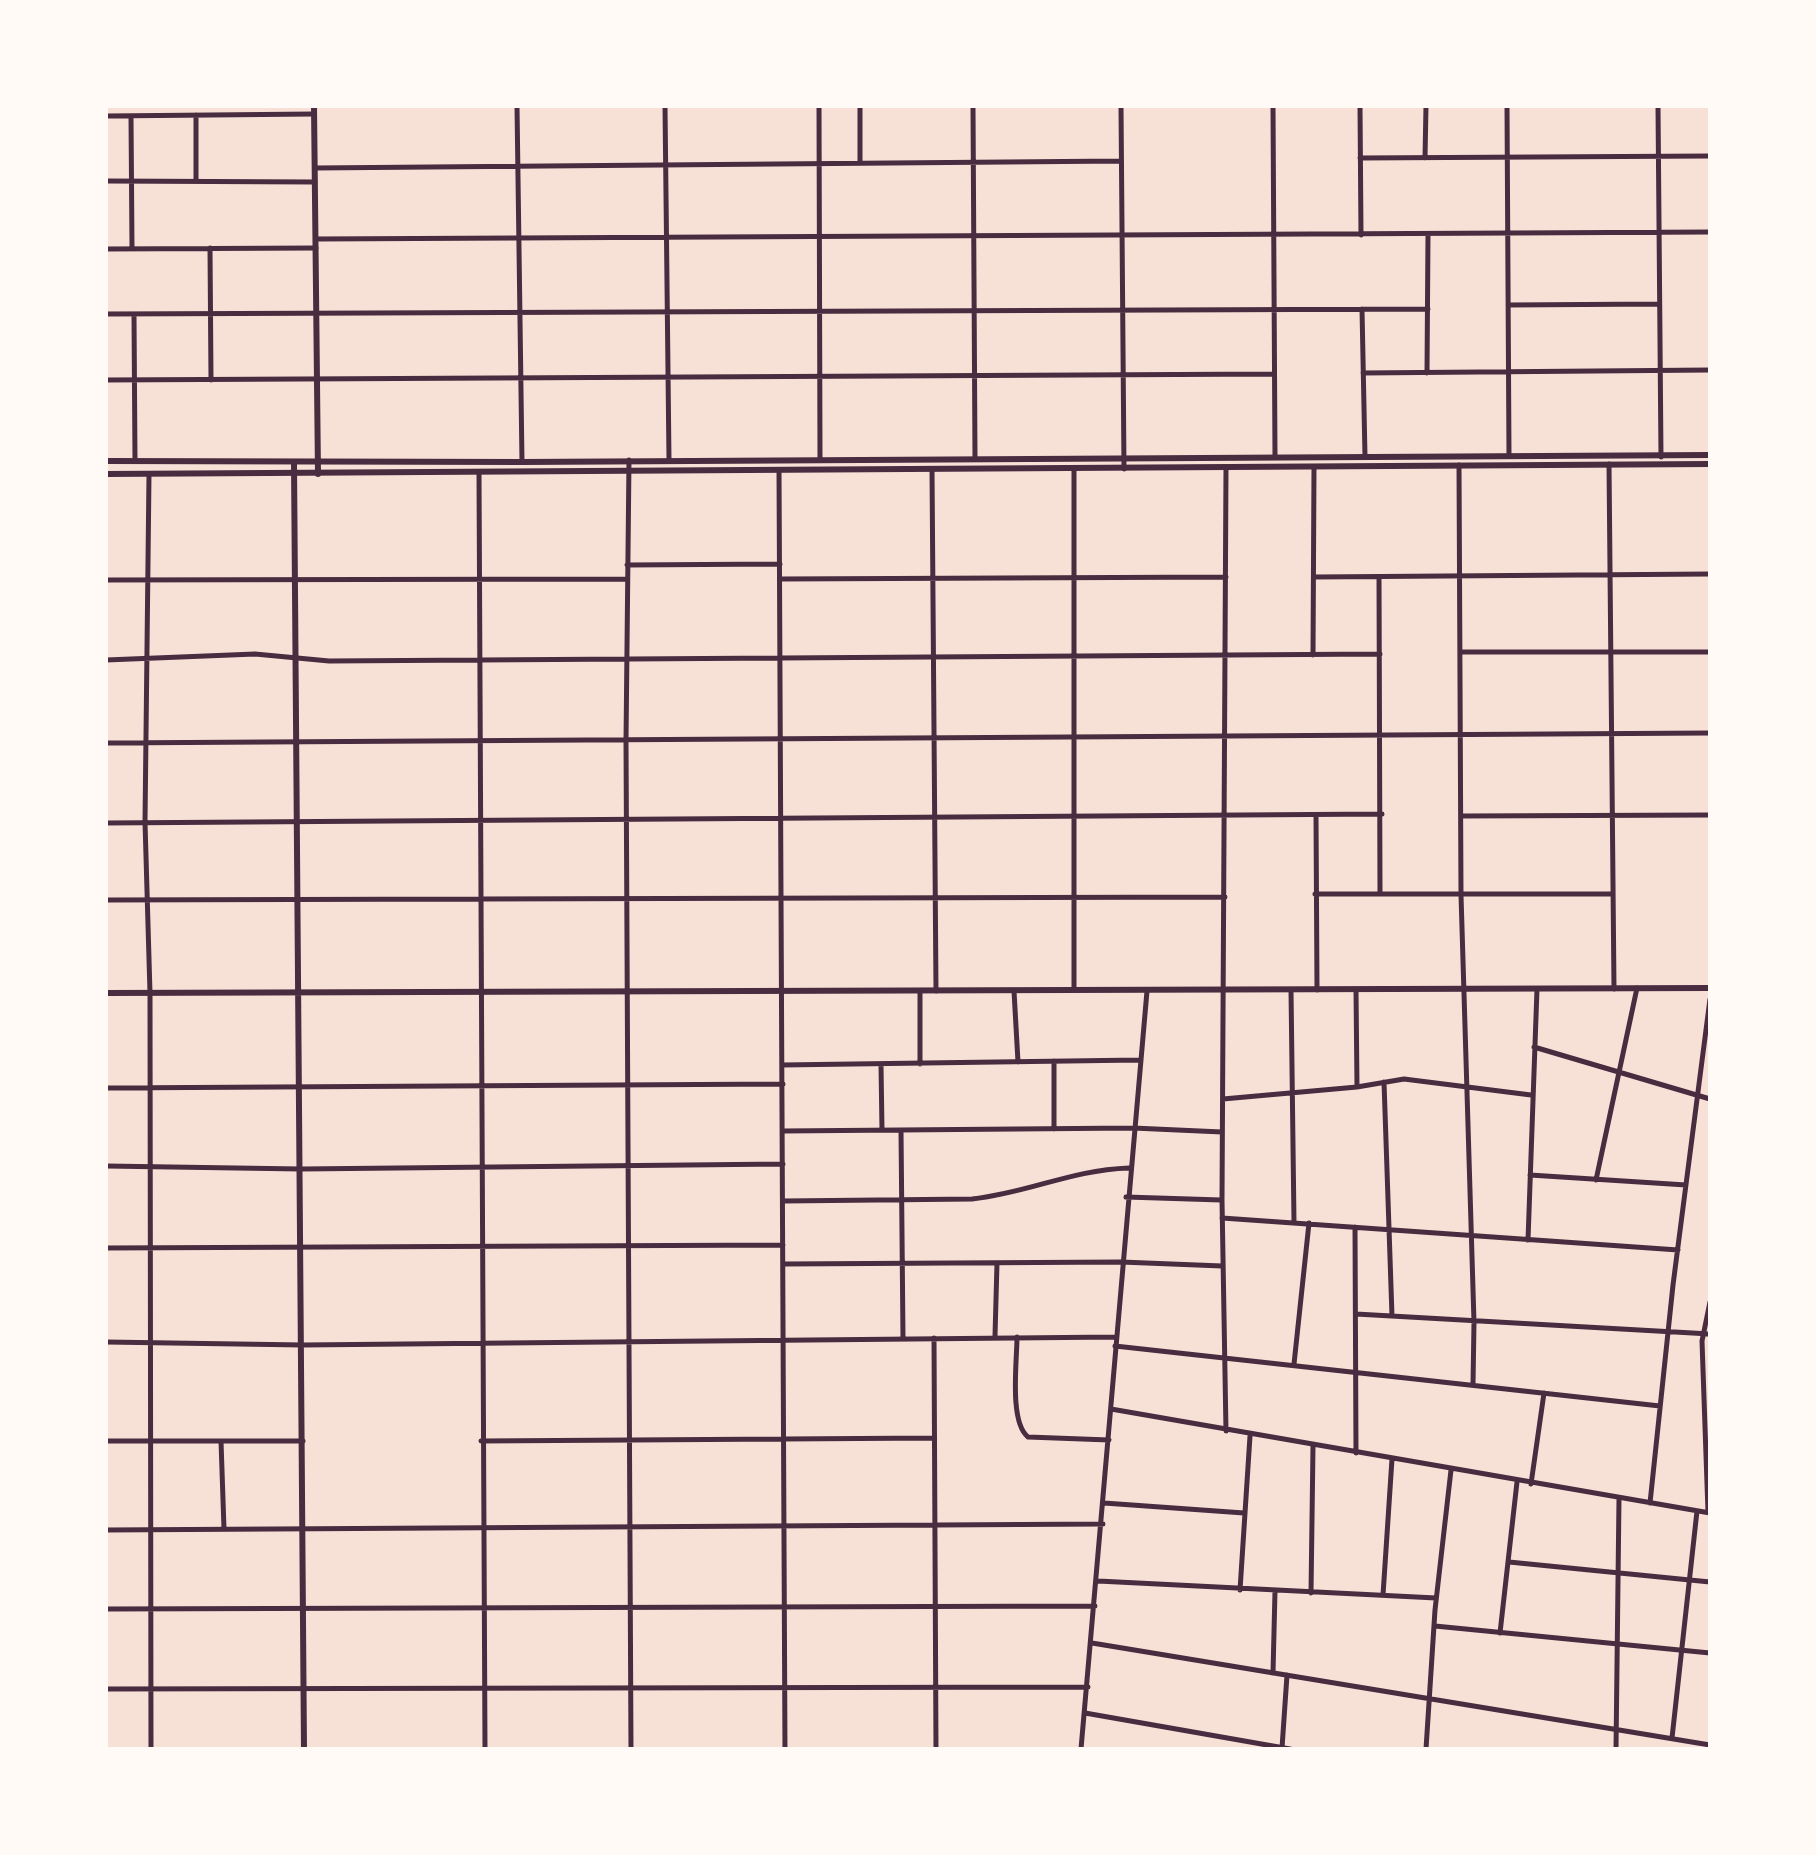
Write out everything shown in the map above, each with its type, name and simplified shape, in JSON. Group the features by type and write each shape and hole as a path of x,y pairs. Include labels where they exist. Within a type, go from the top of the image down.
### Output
{"street":[{"path":"211,106 211,115"},
{"path":"517,106 522,462"},
{"path":"665,106 669,460"},
{"path":"819,106 820,459"},
{"path":"860,106 860,162"},
{"path":"973,106 975,458"},
{"path":"1121,106 1124,469"},
{"path":"1273,106 1275,457"},
{"path":"1360,106 1361,235"},
{"path":"1425,158 1426,106"},
{"path":"1507,106 1509,456"},
{"path":"1658,106 1661,464"},
{"path":"106,116 314,110 318,474"},
{"path":"196,115 196,181"},
{"path":"131,116 132,248"},
{"path":"1360,158 1710,156"},
{"path":"315,168 1121,161"},
{"path":"106,181 315,182"},
{"path":"316,239 1710,232"},
{"path":"1427,373 1428,233"},
{"path":"210,248 211,380"},
{"path":"106,249 316,248"},
{"path":"1508,305 1659,304"},
{"path":"1362,309 1365,457"},
{"path":"106,314 1428,309"},
{"path":"134,315 135,461"},
{"path":"1363,373 1710,370"},
{"path":"106,380 1274,374"},
{"path":"106,461 294,463 1710,455"},
{"path":"629,460 626,579 626,1085 631,1749"},
{"path":"717,460 717,470"},
{"path":"294,463 300,822 298,995 304,1749"},
{"path":"1609,464 1614,989"},
{"path":"106,474 1710,464"},
{"path":"1459,465 1462,575 1461,895 1472,1236 1473,1385"},
{"path":"1313,655 1314,467"},
{"path":"1074,468 1074,990"},
{"path":"1226,468 1227,738 1222,1132 1226,1431"},
{"path":"932,469 936,658 936,991"},
{"path":"779,470 784,991 782,1339 785,1749"},
{"path":"479,473 481,1441 485,1749"},
{"path":"149,475 145,822 150,993 151,1749"},
{"path":"627,565 780,564"},
{"path":"1314,577 1710,574"},
{"path":"780,579 1226,577"},
{"path":"1379,577 1380,893"},
{"path":"106,580 626,579"},
{"path":"1462,652 1710,652"},
{"path":"106,660 235,654 329,661 1380,654"},
{"path":"106,743 1075,738 1172,733 1227,738 1710,733"},
{"path":"106,823 936,820 1382,814"},
{"path":"1316,815 1317,990"},
{"path":"1462,816 1710,815"},
{"path":"1315,894 1613,894"},
{"path":"106,900 1225,897"},
{"path":"1596,1180 1637,988"},
{"path":"106,993 298,995 1710,988"},
{"path":"1528,1240 1537,989"},
{"path":"1291,990 1294,1222"},
{"path":"1356,990 1357,1087"},
{"path":"1014,991 1018,1062"},
{"path":"1081,1749 1103,1524 1126,1197 1147,991"},
{"path":"920,992 920,1064"},
{"path":"1650,1503 1710,999"},
{"path":"1534,1047 1710,1099"},
{"path":"782,1065 1139,1060"},
{"path":"1054,1061 1054,1129"},
{"path":"881,1065 882,1130"},
{"path":"1223,1099 1293,1095 1418,1079 1531,1095"},
{"path":"1384,1082 1392,1316"},
{"path":"106,1088 783,1084"},
{"path":"783,1131 1133,1128 1222,1132"},
{"path":"901,1130 903,1338"},
{"path":"106,1166 301,1169 783,1164"},
{"path":"784,1201 988,1198 1078,1172 1129,1168"},
{"path":"1530,1175 1686,1185"},
{"path":"1126,1197 1222,1200"},
{"path":"1222,1218 1678,1250"},
{"path":"1294,1364 1309,1223"},
{"path":"1355,1227 1356,1453"},
{"path":"106,1248 482,1249 783,1245"},
{"path":"784,1264 1121,1262 1222,1266"},
{"path":"995,1336 997,1263"},
{"path":"1111,1409 1250,1436 1709,1513 1706,1334 1710,1302"},
{"path":"1356,1314 1706,1334"},
{"path":"1017,1337 1017,1420 1023,1433 1028,1437 1109,1440"},
{"path":"106,1342 303,1345 1115,1337"},
{"path":"934,1338 936,1749"},
{"path":"1115,1346 1660,1406"},
{"path":"1531,1484 1544,1393"},
{"path":"1240,1590 1250,1436"},
{"path":"481,1441 934,1438"},
{"path":"106,1441 303,1441"},
{"path":"221,1441 224,1529"},
{"path":"1311,1593 1313,1446"},
{"path":"1383,1595 1392,1459"},
{"path":"1426,1749 1436,1598 1451,1470"},
{"path":"1500,1633 1517,1482"},
{"path":"1616,1749 1619,1498"},
{"path":"1104,1503 1244,1513"},
{"path":"1672,1738 1697,1511"},
{"path":"106,1530 1103,1524"},
{"path":"1509,1562 1710,1582"},
{"path":"1098,1581 1436,1598"},
{"path":"1273,1673 1275,1591"},
{"path":"106,1609 1095,1606"},
{"path":"1435,1626 1710,1653"},
{"path":"1092,1643 1710,1745"},
{"path":"1282,1748 1287,1675"},
{"path":"106,1689 1088,1687"},
{"path":"1085,1713 1290,1749"}]}
